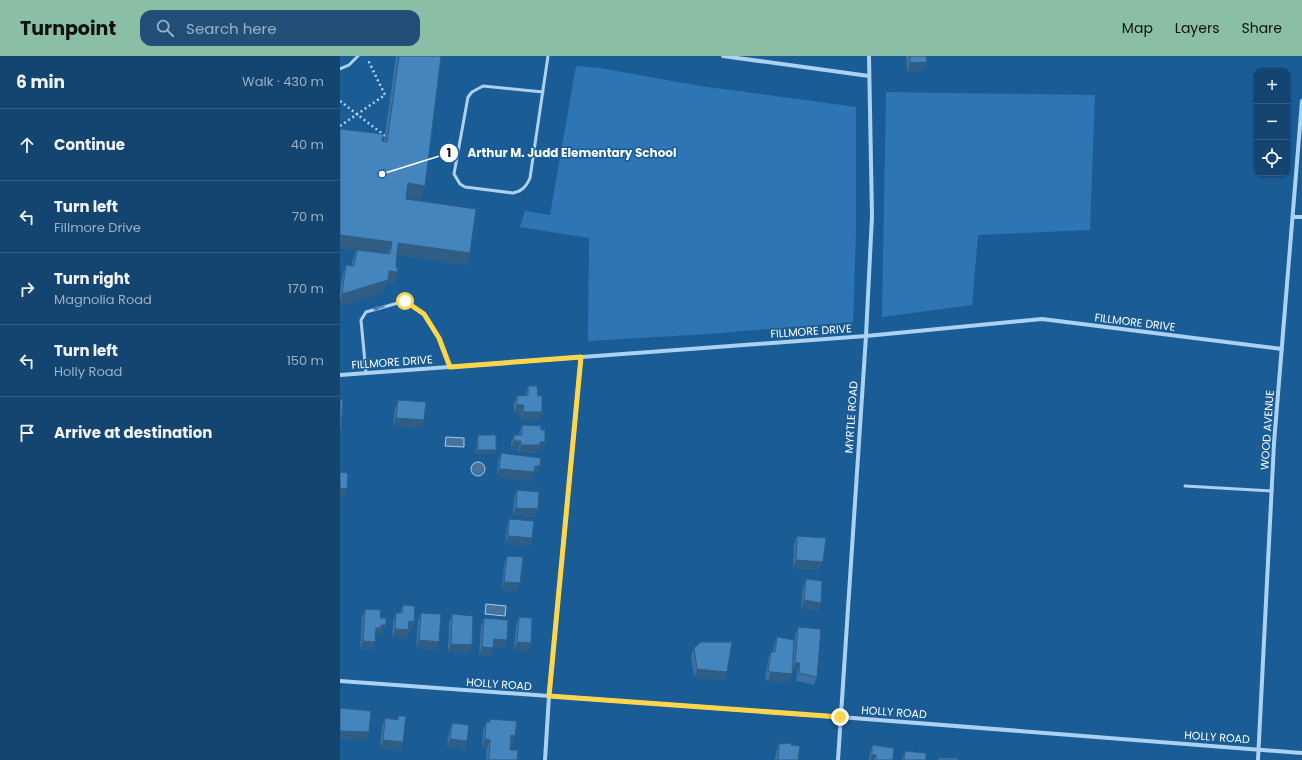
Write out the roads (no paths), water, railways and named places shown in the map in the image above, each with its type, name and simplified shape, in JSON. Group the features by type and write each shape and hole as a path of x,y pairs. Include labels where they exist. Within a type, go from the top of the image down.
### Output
{"street":[{"path":"723,56 869,76"},
{"name":"MYRTLE ROAD","path":"838,760 866,336 872,216 869,56"},
{"name":"WOOD AVENUE","path":"1258,760 1272,491 1302,101"},
{"path":"1292,216 1302,217"},
{"name":"FILLMORE DRIVE","path":"340,375 866,336 1042,320 1282,349"},
{"path":"545,760 549,696 581,357"},
{"name":"HOLLY ROAD","path":"340,680 1302,753"}],"lane":[{"path":"340,69 348,65 358,56"},
{"path":"543,92 483,86 472,92 468,97 454,174 460,184 465,187 513,194 520,192 526,186 530,178 543,92 548,56"},
{"path":"366,373 361,320 366,312 405,301 424,314 439,338 450,367"},
{"path":"1185,486 1272,491"}],"place":[{"name":"Arthur M. Judd Elementary School","path":"382,174"}]}
